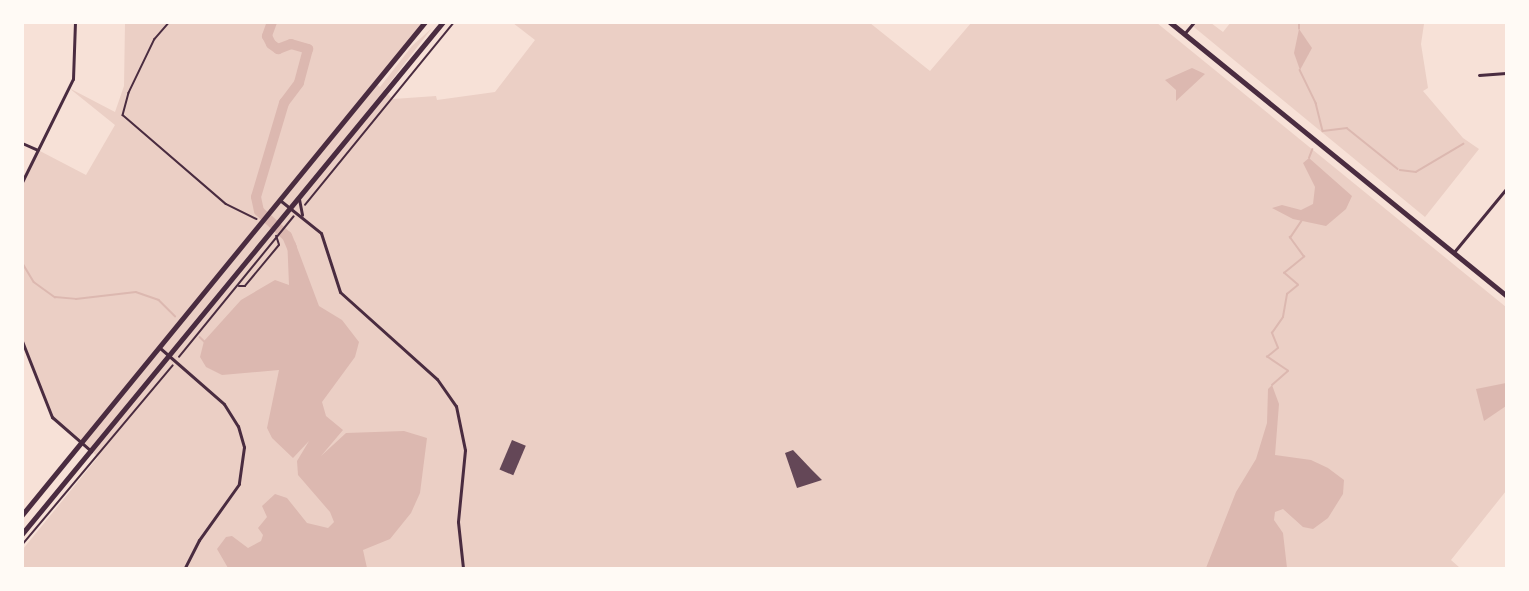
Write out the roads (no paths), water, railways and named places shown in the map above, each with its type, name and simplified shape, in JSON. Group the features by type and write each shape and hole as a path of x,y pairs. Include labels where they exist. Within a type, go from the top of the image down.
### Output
{"main road":[{"path":"22,514 261,226 425,22"},
{"path":"22,534 286,220 299,199 443,22"},
{"path":"1170,22 1506,295"}],"street":[{"path":"22,182 73,79 75,22"},
{"path":"1184,34 1194,22"},
{"path":"1479,75 1506,73"},
{"path":"22,142 38,150"},
{"path":"1454,252 1506,189"},
{"path":"299,199 302,215 323,238 333,279 340,292 436,379 456,406 465,450 458,522 463,568"},
{"path":"281,201 291,210 302,215"},
{"path":"22,341 51,414 91,451"},
{"path":"160,348 228,409 241,434 244,454 234,494 204,533 185,568"}],"waterway":[{"path":"272,22 267,36 271,44 278,49 291,44 308,49 299,83 284,103 256,197 259,211 287,236 292,248"},
{"path":"1299,22 1299,29"},
{"path":"1300,70 1316,103 1323,131 1347,128 1398,169"},
{"path":"1400,170 1416,172 1463,144"},
{"path":"1309,158 1312,150"},
{"path":"1272,385 1288,371 1267,357 1278,348 1272,333 1283,317 1287,294 1298,285 1284,273 1304,257 1290,238 1303,219"},
{"path":"22,262 34,282 55,297 76,299 136,292 159,300 175,316"},
{"path":"200,337 204,341"}]}
